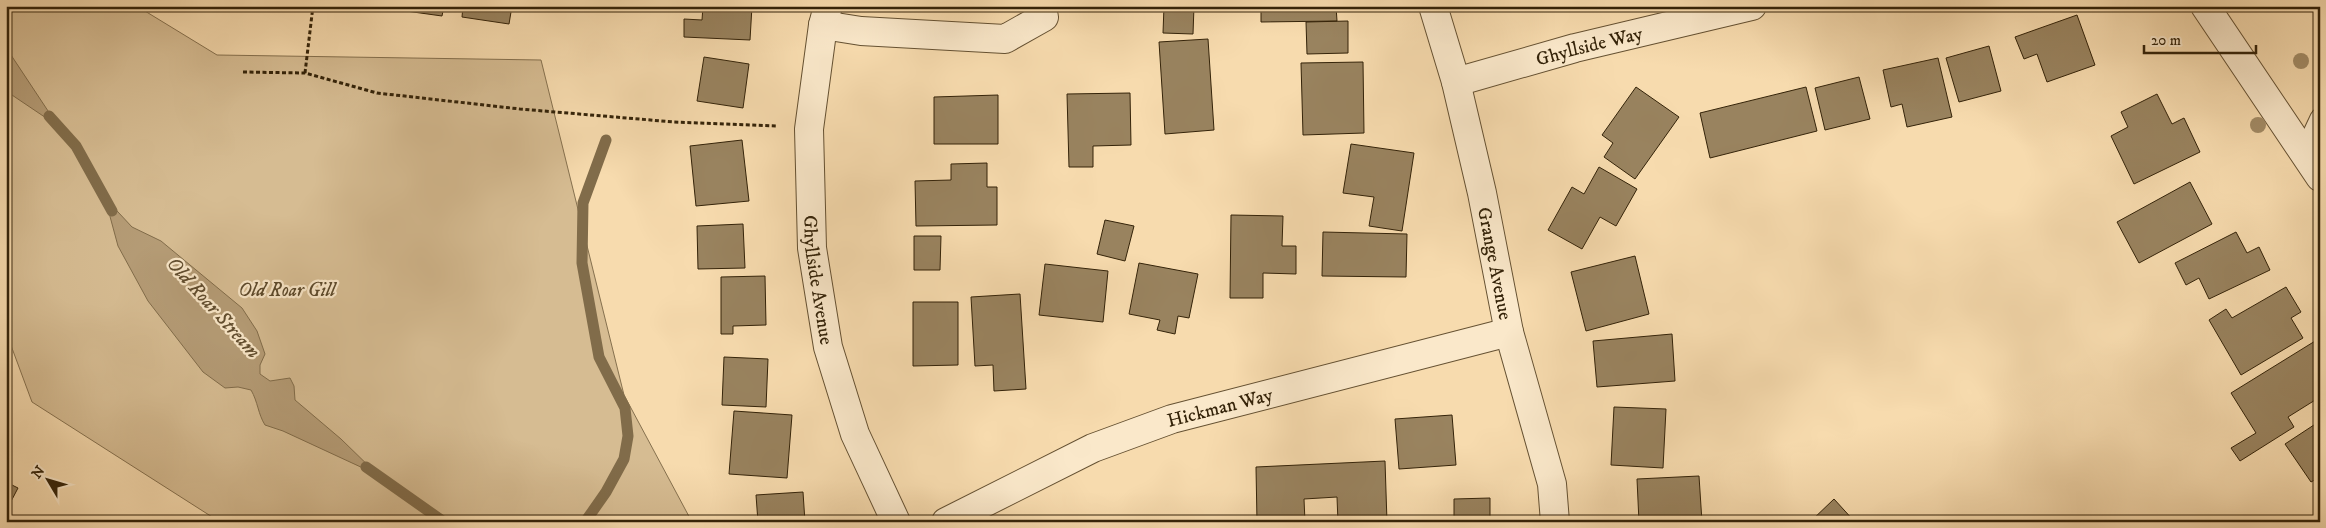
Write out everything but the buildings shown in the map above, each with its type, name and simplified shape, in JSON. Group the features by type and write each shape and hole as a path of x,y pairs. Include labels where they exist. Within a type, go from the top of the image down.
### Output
{"street":[{"name":"Grange Avenue","path":"1433,6 1456,82 1482,193 1509,332 1552,484 1555,522"},
{"name":"Ghyllside Way","path":"1456,82 1575,48 1752,6"},
{"path":"2205,6 2320,177"},
{"name":"Ghyllside Avenue","path":"896,522 855,434 828,347 812,248 810,129 825,16 861,31 1005,39 1044,17"},
{"name":"Hickman Way","path":"946,522 1093,448 1172,419 1509,332"}],"lane":[{"path":"2304,152 2320,118"}],"path":[{"path":"305,73 313,6"},
{"path":"243,72 305,73 377,93 396,95 664,121 810,129"}],"green space":[{"name":"Old Roar Gill","path":"6,6 131,6 140,8 217,55 541,60 624,395 692,522 220,522 32,402 6,332"}],"water":[{"path":"6,50 11,55 58,126 6,91"},
{"path":"105,198 132,227 161,241 242,308 257,331 265,354 260,365 260,374 270,381 290,378 294,386 295,400 341,439 378,475 283,431 265,425 251,390 238,387 225,388 203,372 148,301 118,246"}],"waterway":[{"name":"Old Roar Stream","path":"49,116 76,146 112,211"},
{"path":"585,522 606,492 624,459 628,436 625,408 599,357 582,263 583,203 606,140"},
{"name":"Old Roar Stream","path":"366,467 444,522"}]}
